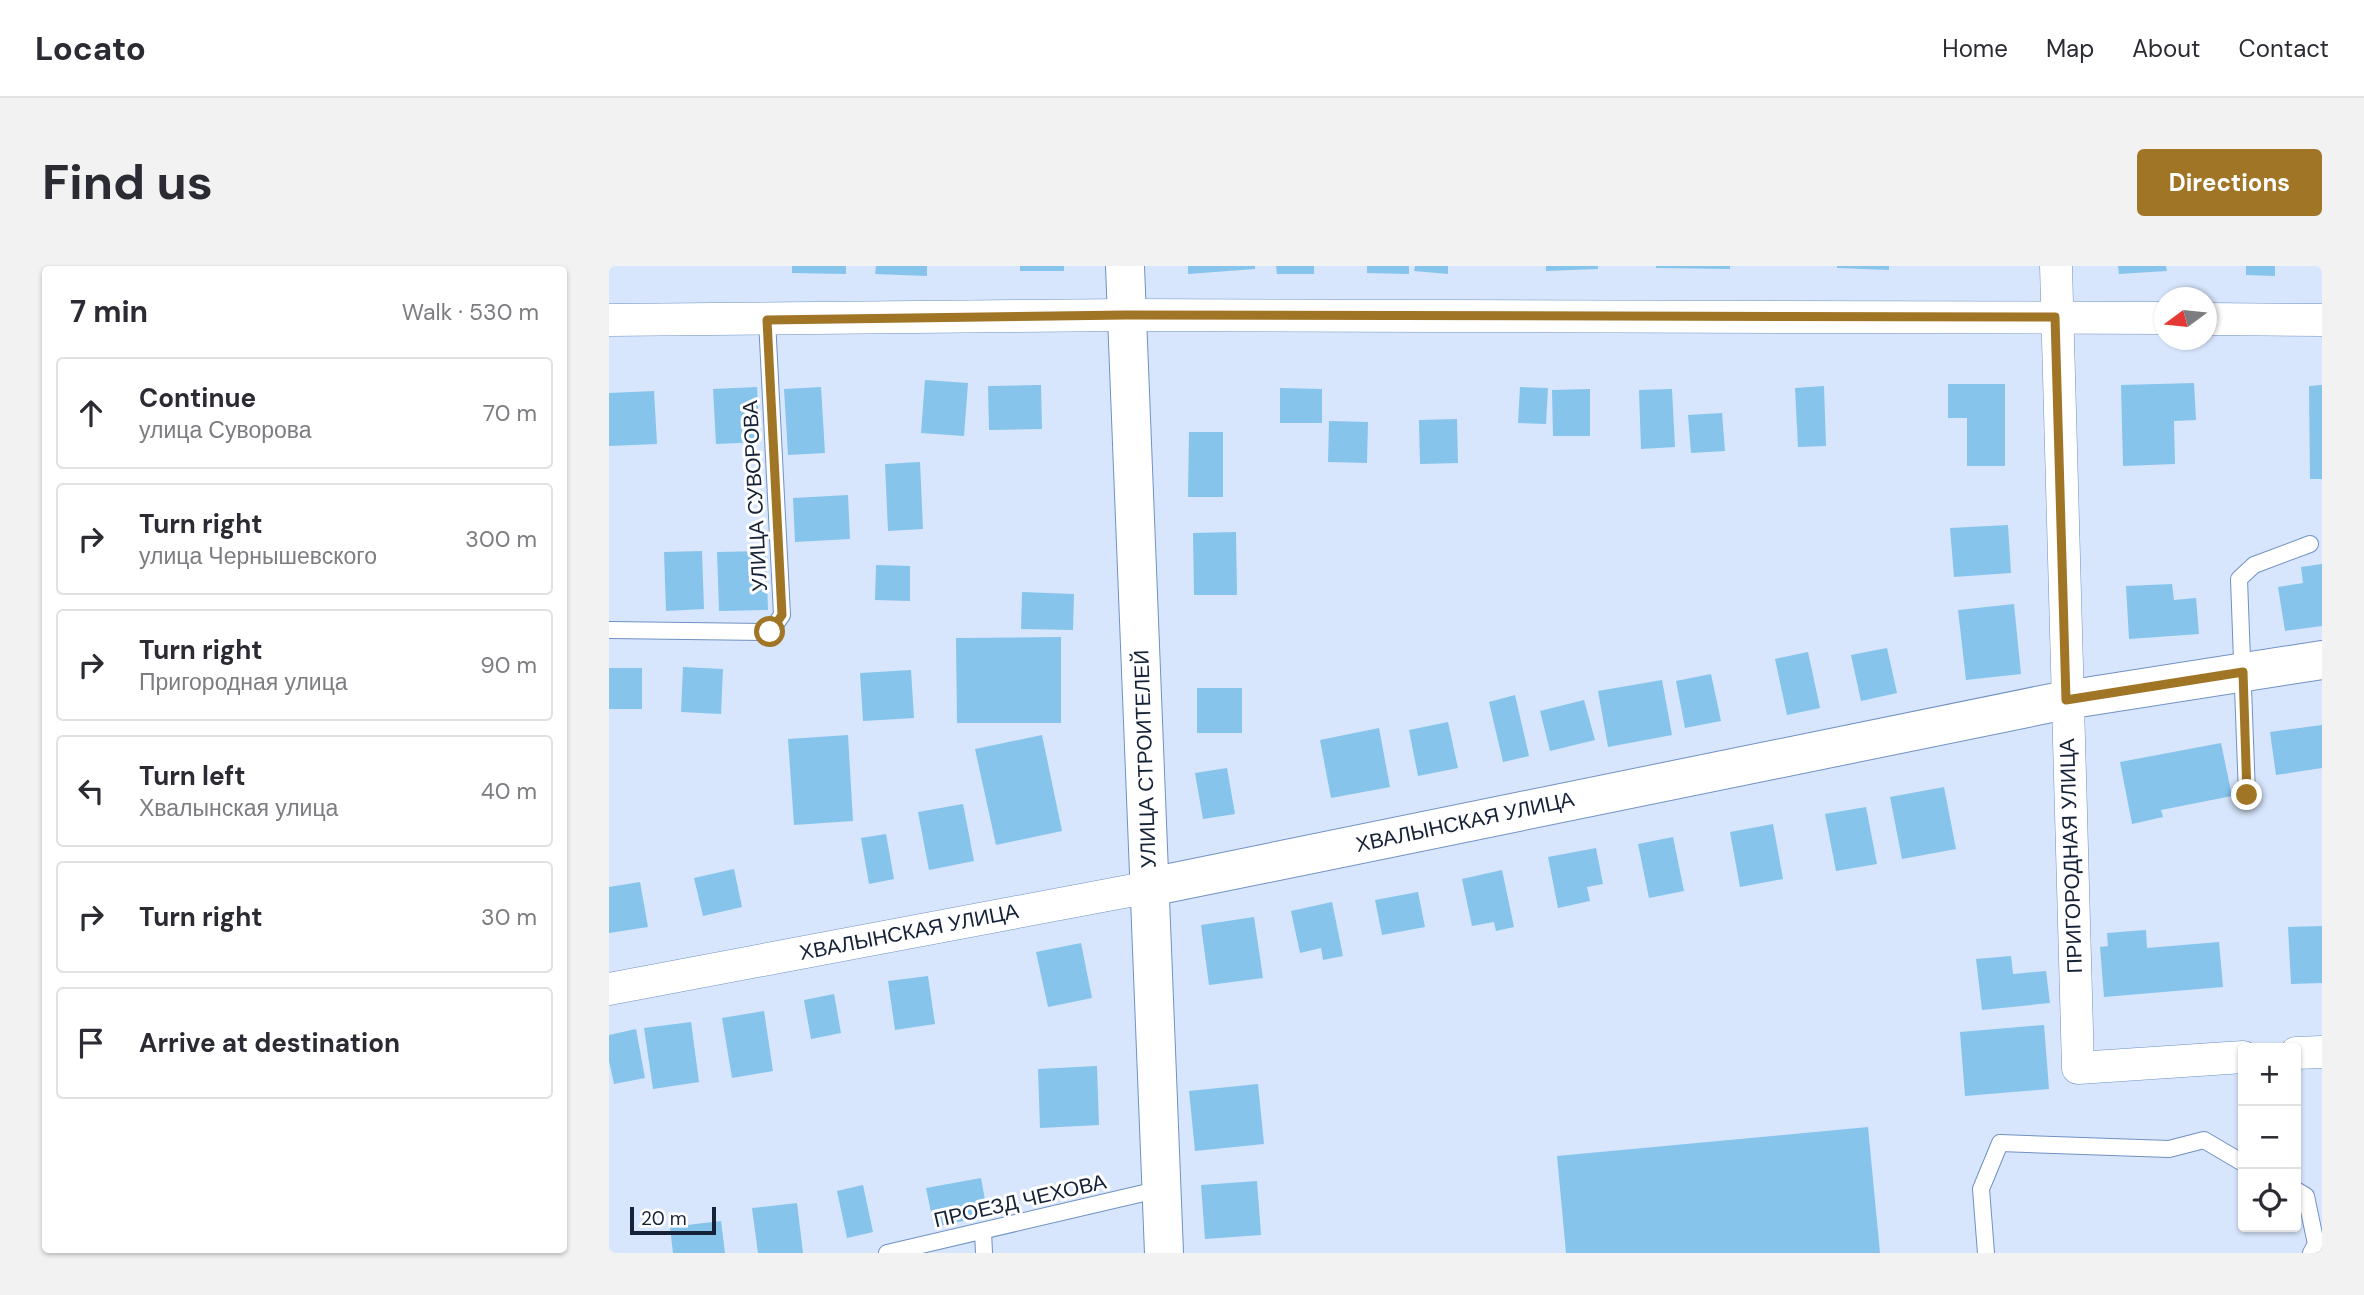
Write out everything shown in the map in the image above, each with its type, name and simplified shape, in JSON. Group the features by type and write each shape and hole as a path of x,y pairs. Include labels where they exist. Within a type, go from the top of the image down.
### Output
{"street":[{"name":"УЛИЦА СТРОИТЕЛЕЙ","path":"1125,266 1164,1253"},
{"name":"ПРИГОРОДНАЯ УЛИЦА","path":"2056,266 2055,317 2078,1068 2238,1057"},
{"path":"609,320 1126,315 2154,318"},
{"path":"2217,319 2322,320"},
{"name":"ХВАЛЫНСКАЯ УЛИЦА","path":"609,989 1150,887 2066,700 2322,660"},
{"path":"2301,1053 2322,1052"}],"lane":[{"name":"УЛИЦА СУВОРОВА","path":"609,630 770,632 782,615 767,320"},
{"path":"2247,795 2239,579 2254,565 2310,544"},
{"path":"1986,1253 1981,1189 2000,1143 2169,1149 2204,1140 2238,1160"},
{"name":"ПРОЕЗД ЧЕХОВА","path":"887,1253 1161,1189"},
{"path":"2301,1193 2306,1196 2316,1244 2311,1253"},
{"path":"983,1231 984,1253"},
{"path":"912,1253 952,1238"}],"building":[{"path":"792,266 846,266 846,274 792,273"},
{"path":"876,266 927,266 927,276 875,274"},
{"path":"1020,266 1064,266 1064,271 1020,271"},
{"path":"1188,266 1255,266 1255,269 1188,274"},
{"path":"1276,266 1314,266 1314,274 1277,274"},
{"path":"1367,266 1409,266 1409,274 1367,273"},
{"path":"1415,266 1448,266 1448,274 1414,271"},
{"path":"1546,266 1598,266 1598,269 1546,271"},
{"path":"1730,266 1730,269 1656,268"},
{"path":"1889,266 1889,270 1837,268"},
{"path":"2118,266 2166,266 2167,271 2119,274"},
{"path":"2246,266 2275,266 2275,276 2246,275"},
{"path":"925,380 968,383 964,436 921,433"},
{"path":"2194,383 2196,420 2174,421 2175,464 2123,466 2121,385"},
{"path":"1948,384 2005,384 2005,466 1967,466 1967,418 1948,418"},
{"path":"1041,385 1042,429 989,430 988,386"},
{"path":"2322,385 2322,479 2310,479 2309,386"},
{"path":"1824,386 1826,446 1798,447 1795,388"},
{"path":"757,387 760,442 716,444 713,389"},
{"path":"821,387 825,453 788,455 784,389"},
{"path":"1520,387 1548,388 1546,424 1518,423"},
{"path":"1280,388 1322,389 1322,423 1280,423"},
{"path":"1590,389 1590,436 1553,436 1552,390"},
{"path":"1672,389 1675,447 1641,449 1639,390"},
{"path":"654,391 657,444 609,446 609,393"},
{"path":"1722,413 1725,451 1691,453 1688,415"},
{"path":"1457,419 1458,463 1420,464 1419,420"},
{"path":"1329,421 1368,422 1367,463 1328,462"},
{"path":"1189,432 1223,432 1223,497 1188,497"},
{"path":"920,462 923,529 888,531 885,464"},
{"path":"848,495 850,539 795,542 793,498"},
{"path":"2008,525 2011,573 1954,577 1950,528"},
{"path":"1236,532 1237,595 1194,595 1193,533"},
{"path":"702,551 704,609 666,611 664,552"},
{"path":"766,551 768,610 719,611 717,552"},
{"path":"2322,564 2322,626 2285,631 2278,587 2303,583 2301,567"},
{"path":"876,565 910,566 910,601 875,600"},
{"path":"2172,584 2174,600 2196,598 2199,634 2129,639 2126,586"},
{"path":"1022,592 1074,594 1073,630 1021,629"},
{"path":"2014,604 2021,674 1966,680 1958,610"},
{"path":"1061,637 1061,723 957,723 956,638"},
{"path":"1887,648 1897,693 1861,701 1851,655"},
{"path":"1808,652 1820,708 1787,715 1775,659"},
{"path":"683,667 723,669 721,714 681,712"},
{"path":"609,668 642,668 642,709 609,709"},
{"path":"911,670 914,718 863,721 860,673"},
{"path":"1711,674 1721,721 1685,728 1676,681"},
{"path":"1662,680 1672,735 1608,747 1598,691"},
{"path":"1197,688 1242,688 1242,733 1197,733"},
{"path":"1515,695 1529,756 1503,762 1489,702"},
{"path":"1584,700 1595,740 1550,751 1540,711"},
{"path":"1448,722 1458,768 1418,776 1409,730"},
{"path":"2322,725 2322,768 2276,775 2270,732"},
{"path":"1379,728 1390,787 1331,798 1320,740"},
{"path":"848,735 853,821 794,825 788,739"},
{"path":"1042,735 1062,831 996,845 975,749"},
{"path":"2221,743 2232,796 2161,810 2163,817 2132,824 2120,762"},
{"path":"1227,768 1235,814 1203,819 1195,773"},
{"path":"1944,787 1956,849 1902,859 1890,797"},
{"path":"963,804 974,861 929,870 918,812"},
{"path":"1866,807 1877,864 1836,871 1825,814"},
{"path":"1773,824 1783,879 1740,887 1730,832"},
{"path":"886,834 894,879 869,884 861,838"},
{"path":"1673,837 1684,891 1649,898 1638,844"},
{"path":"1596,848 1603,884 1587,887 1590,901 1558,908 1548,857"},
{"path":"734,869 742,907 703,916 694,878"},
{"path":"1502,870 1514,927 1496,931 1494,922 1472,926 1462,879"},
{"path":"640,882 648,927 609,933 609,887"},
{"path":"1418,892 1425,927 1382,935 1375,900"},
{"path":"1332,902 1343,956 1323,960 1321,948 1300,953 1291,911"},
{"path":"1254,917 1263,978 1209,985 1201,925"},
{"path":"2322,926 2322,983 2291,984 2288,927"},
{"path":"2146,930 2147,948 2219,942 2223,987 2104,997 2100,947 2108,946 2107,933"},
{"path":"1081,943 1092,998 1048,1007 1036,952"},
{"path":"2011,956 2013,974 2046,971 2050,1003 1982,1010 1976,959"},
{"path":"928,976 935,1024 895,1030 888,981"},
{"path":"834,994 841,1033 811,1039 804,1000"},
{"path":"764,1011 773,1071 732,1078 722,1018"},
{"path":"691,1022 699,1082 653,1089 644,1028"},
{"path":"2044,1025 2049,1089 1965,1096 1960,1032"},
{"path":"636,1029 645,1078 614,1084 609,1061 609,1035"},
{"path":"1097,1066 1099,1125 1040,1128 1038,1069"},
{"path":"1258,1084 1264,1144 1195,1151 1189,1091"},
{"path":"1868,1127 1880,1253 1566,1253 1557,1156"},
{"path":"981,1178 988,1216 934,1227 926,1188"},
{"path":"1257,1181 1261,1235 1205,1239 1201,1185"},
{"path":"863,1185 873,1232 847,1238 837,1191"},
{"path":"797,1203 803,1253 758,1253 752,1208"},
{"path":"721,1221 725,1253 673,1253 670,1227"}],"route":[{"path":"770,632 782,615 767,320 1126,315 2055,317 2066,700 2243,672 2248,750 2247,795"}]}
